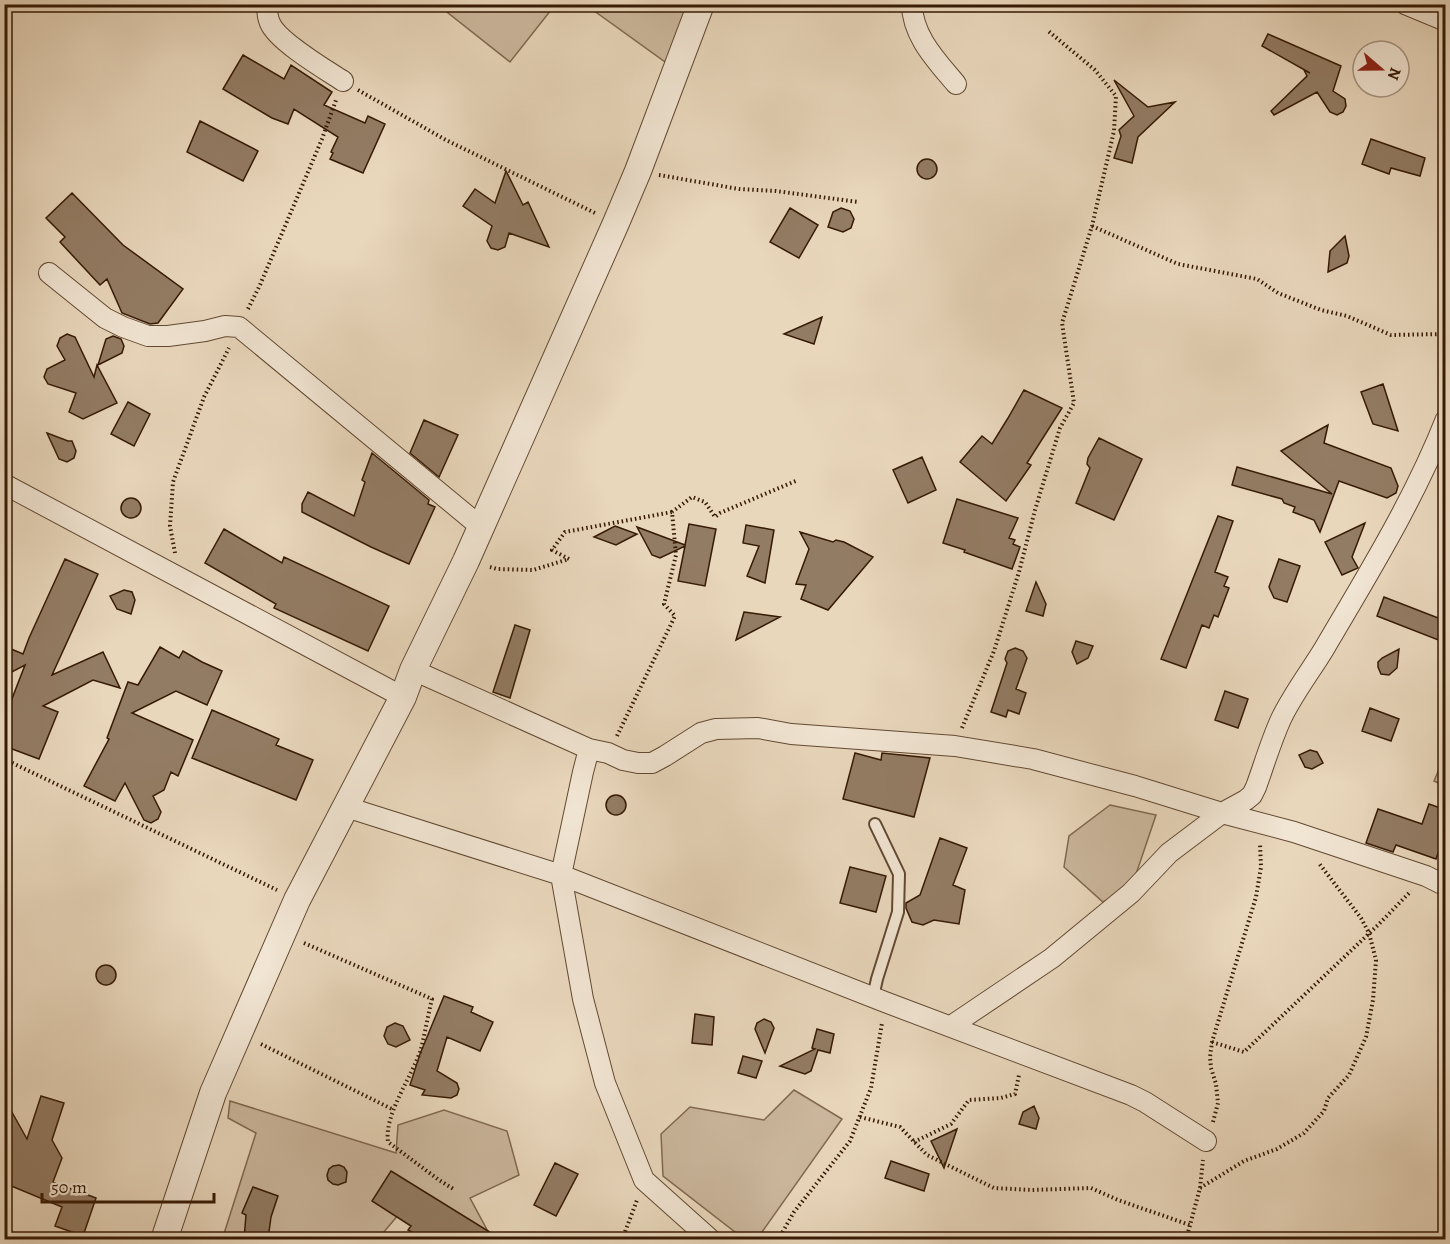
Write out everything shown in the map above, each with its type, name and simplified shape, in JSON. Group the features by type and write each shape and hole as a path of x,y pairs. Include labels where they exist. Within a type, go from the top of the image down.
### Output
{"street":[{"path":"267,4 270,25 283,40 343,81"},
{"path":"164,1239 213,1093 238,1033 297,900 403,697 413,670 466,561 638,171 701,4"},
{"path":"912,4 913,18 926,47 956,84"},
{"path":"1405,4 1446,21"},
{"path":"49,273 105,318 148,336 168,336 225,326 239,327 481,526"},
{"path":"951,1026 1052,958 1131,893 1168,853 1222,813 1252,795 1282,716 1400,518 1446,419"},
{"path":"4,484 403,697"},
{"path":"413,670 623,760 652,763 701,733 716,729 758,729 791,734 955,746 1033,759 1135,786 1294,832 1426,876 1446,885"},
{"path":"599,751 583,772 561,875 583,999 605,1083 644,1180 711,1239"},
{"path":"346,807 561,875 951,1026 1145,1102 1206,1141"}],"lane":[{"path":"875,824 898,874 898,912 877,979 879,999"}],"path":[{"path":"955,746 994,651 1060,428 1074,403 1062,323 1092,226 1114,131 1116,96 1095,70 1047,30"},
{"path":"180,578 170,526 173,482 204,397 260,285 322,139 343,81 446,140 616,223"},
{"path":"638,171 739,189 776,191 858,202"},
{"path":"1092,226 1178,264 1257,279 1278,293 1321,310 1347,316 1391,335 1446,334"},
{"path":"466,561 497,569 533,570 569,559 552,550 565,532 672,512 692,497 705,502 715,518 720,513 798,480"},
{"path":"599,751 675,616 664,604 676,555 672,512"},
{"path":"4,759 297,900"},
{"path":"1186,1239 1200,1188 1206,1141 1218,1103 1211,1068 1212,1042 1256,897 1261,867 1258,822"},
{"path":"1200,1188 1244,1161 1277,1149 1304,1133 1324,1111 1328,1098 1349,1075 1366,1037 1373,1000 1376,960 1368,933 1361,918 1294,832"},
{"path":"1212,1042 1244,1052 1426,876"},
{"path":"282,933 432,999 420,1051 394,1110 387,1134 388,1142 455,1190"},
{"path":"778,1239 794,1212 850,1141 872,1088 879,999"},
{"path":"238,1033 394,1110"},
{"path":"914,1142 951,1124 969,1100 1001,1098 1015,1094 1023,1054"},
{"path":"860,1117 900,1128 927,1155 994,1188 1032,1190 1091,1188 1190,1225"},
{"path":"622,1239 644,1180"}],"shaded area":[{"path":"438,5 555,5 510,62"},
{"path":"586,5 691,5 668,64"},
{"path":"1445,755 1445,786 1434,781"},
{"path":"1110,805 1156,815 1131,889 1103,902 1064,867 1069,836"},
{"path":"794,1090 842,1119 757,1239 744,1239 663,1176 661,1134 690,1107 764,1120"},
{"path":"230,1101 396,1153 398,1125 444,1110 507,1131 519,1175 470,1198 492,1239 439,1236 410,1201 378,1239 222,1240 256,1133 228,1118"}],"building":[{"path":"1268,34 1341,66 1333,91 1345,99 1346,106 1343,112 1337,115 1330,112 1317,92 1274,115 1271,111 1307,76 1304,70 1310,73 1262,46"},
{"path":"243,55 284,79 291,65 332,92 324,105 365,123 368,116 385,124 363,173 330,159 338,137 294,109 288,124 272,118 223,89"},
{"path":"1114,80 1148,107 1175,102 1138,137 1132,163 1114,158 1121,136 1119,130 1134,116"},
{"path":"200,121 258,151 243,181 187,152"},
{"path":"1371,139 1425,158 1420,176 1391,168 1389,174 1362,164"},
{"path":"927,159 934,162 937,169 934,176 927,179 920,176 917,169 920,162"},
{"path":"506,171 523,205 528,202 549,247 509,233 505,247 498,250 491,248 487,241 492,226 463,206 475,189 495,203"},
{"path":"72,193 123,245 183,289 158,323 150,324 122,313 107,279 100,285 60,242 65,237 46,218"},
{"path":"790,208 818,225 799,258 770,242"},
{"path":"841,208 850,211 854,219 851,228 843,232 828,227 833,212"},
{"path":"1345,236 1349,256 1347,263 1328,272 1330,251"},
{"path":"822,317 814,344 784,334"},
{"path":"67,334 75,337 94,377 97,365 117,403 83,419 69,412 76,393 48,384 44,377 47,369 65,360 57,346 60,338"},
{"path":"113,336 121,339 124,346 122,353 98,365 106,339"},
{"path":"1383,384 1398,431 1373,424 1361,392"},
{"path":"1024,390 1062,408 1027,463 1031,465 1006,501 960,462 982,436 992,444"},
{"path":"128,402 150,414 134,446 111,434"},
{"path":"424,420 458,435 439,477 410,453"},
{"path":"1328,425 1324,443 1391,468 1398,486 1396,493 1387,498 1339,481 1320,532 1314,520 1293,512 1295,507 1284,503 1282,499 1232,485 1237,467 1332,494 1281,451"},
{"path":"47,433 72,441 76,451 74,458 67,462 59,459"},
{"path":"1099,438 1142,459 1114,520 1076,503 1090,468 1087,464 1088,458"},
{"path":"372,453 429,500 428,504 435,507 409,564 302,512 302,504 308,492 354,516 365,482 362,480"},
{"path":"922,457 936,490 908,503 893,470"},
{"path":"131,498 138,501 141,508 138,515 131,518 124,515 121,508 124,501"},
{"path":"957,499 1018,518 1009,538 1015,540 1013,544 1020,547 1012,569 943,543"},
{"path":"1218,516 1233,521 1215,572 1228,577 1224,586 1229,588 1218,617 1214,615 1209,628 1202,625 1186,668 1161,659"},
{"path":"1365,523 1352,557 1358,568 1342,575 1325,542"},
{"path":"689,524 716,529 705,586 678,581 685,546 660,558 652,555 637,527 685,545"},
{"path":"746,525 774,530 765,583 747,576 759,546 743,543"},
{"path":"615,526 637,534 616,545 594,537"},
{"path":"224,529 282,563 284,557 389,606 368,651 274,608 276,604 205,563"},
{"path":"800,532 833,542 836,540 844,542 873,557 828,610 801,599 806,585 796,584 809,549"},
{"path":"65,559 98,574 52,675 103,652 120,688 93,680 43,706 58,712 39,759 4,746 4,724 25,665 4,676 4,646 23,654"},
{"path":"1279,559 1300,566 1287,602 1274,598 1269,587"},
{"path":"1036,582 1046,604 1043,616 1026,611"},
{"path":"124,590 132,592 135,600 131,614 117,609 110,596"},
{"path":"1384,597 1446,621 1446,643 1377,616"},
{"path":"744,612 780,617 736,640"},
{"path":"515,625 530,630 510,698 493,692"},
{"path":"1076,641 1093,646 1088,658 1077,664 1072,652"},
{"path":"160,647 179,658 183,651 222,671 207,705 176,691 132,713 193,740 178,776 171,772 164,790 153,796 161,812 158,819 151,823 144,820 125,783 115,801 84,786 109,739 107,738 128,682 138,685"},
{"path":"1015,648 1023,651 1027,658 1016,689 1026,693 1019,714 1008,710 1006,717 991,712 1007,663 1005,659 1008,651"},
{"path":"1399,649 1397,668 1389,675 1381,674 1378,662"},
{"path":"1225,691 1248,699 1238,728 1215,720"},
{"path":"1370,708 1399,719 1391,741 1362,731"},
{"path":"212,710 279,739 276,745 313,760 296,800 192,758"},
{"path":"1310,750 1317,752 1323,763 1312,769 1305,767 1299,755"},
{"path":"855,753 881,760 882,753 930,758 914,817 843,799"},
{"path":"616,795 623,798 626,805 623,812 616,815 609,812 606,805 609,798"},
{"path":"1429,804 1446,810 1446,831 1436,859 1396,845 1393,852 1366,843 1378,809 1422,824"},
{"path":"940,838 967,848 953,885 965,890 959,924 934,920 923,925 912,922 906,903 920,895"},
{"path":"850,867 886,876 876,912 840,903"},
{"path":"106,965 113,968 116,975 113,982 106,985 99,982 96,975 99,968"},
{"path":"444,996 473,1007 471,1012 493,1022 480,1051 447,1037 437,1071 457,1083 459,1089 457,1095 451,1098 422,1095 425,1090 410,1085"},
{"path":"695,1014 714,1017 712,1045 692,1043"},
{"path":"764,1019 771,1022 774,1028 765,1053 755,1029 757,1023"},
{"path":"395,1023 403,1026 410,1040 396,1047 388,1044 384,1036 387,1027"},
{"path":"817,1029 834,1034 830,1053 818,1050 811,1071 805,1074 780,1066 815,1049 812,1048"},
{"path":"743,1056 762,1061 756,1078 738,1073"},
{"path":"41,1096 64,1103 52,1140 62,1158 53,1182 96,1198 83,1236 55,1226 62,1207 4,1183 4,1098 27,1139"},
{"path":"1034,1106 1039,1118 1036,1129 1019,1124 1023,1112"},
{"path":"957,1129 944,1168 931,1141"},
{"path":"891,1161 929,1174 924,1191 885,1178"},
{"path":"555,1163 578,1174 556,1216 534,1205"},
{"path":"339,1165 347,1172 346,1182 338,1185 328,1180 327,1175 329,1169"},
{"path":"391,1171 501,1239 423,1239 408,1230 411,1226 372,1201"},
{"path":"253,1187 278,1196 271,1217 268,1239 244,1239 246,1215 242,1213"}]}
